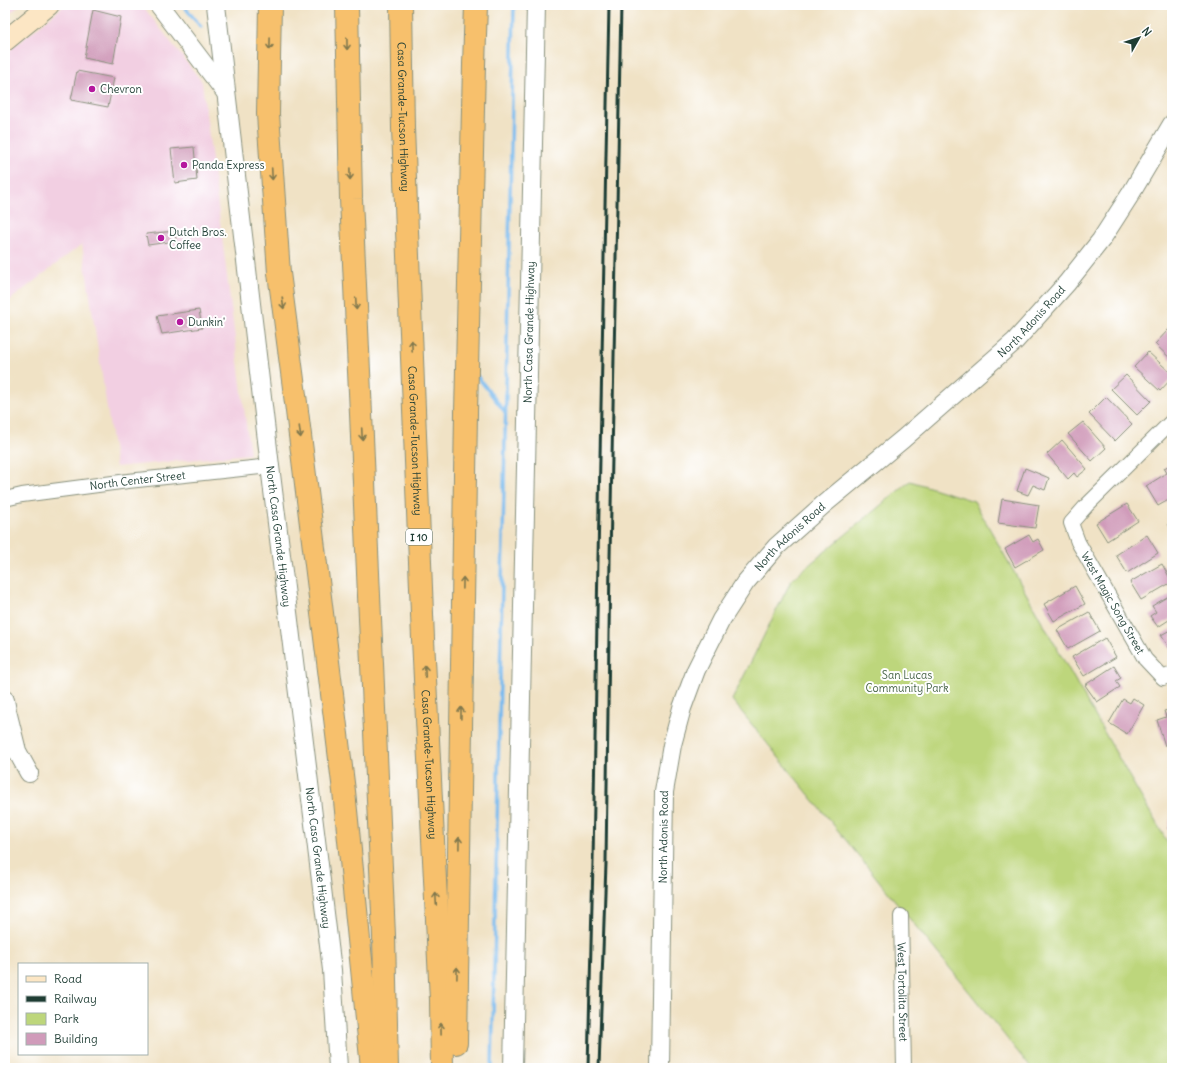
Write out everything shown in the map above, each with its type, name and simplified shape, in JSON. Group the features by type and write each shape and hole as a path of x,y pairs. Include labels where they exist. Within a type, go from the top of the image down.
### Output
{"highway":[{"path":"270,5 268,114 279,273 344,791 372,1068"},
{"path":"347,5 351,199 384,928 387,1068"},
{"name":"Casa Grande-Tucson Highway","path":"401,5 404,160 423,639 441,1000 442,1068"},
{"path":"456,1068 466,413 473,73 476,5"}],"main road":[{"path":"5,41 50,5"}],"street":[{"path":"159,5 227,94"},
{"name":"North Casa Grande Highway","path":"216,5 270,466 332,970 338,1068"},
{"name":"North Casa Grande Highway","path":"513,1068 536,5"},
{"name":"North Adonis Road","path":"660,1068 664,792 672,745 682,708 696,670 721,620 745,583 776,547 1015,341 1067,283 1101,240 1172,124"},
{"name":"West Magic Song Street","path":"1167,676 1145,659 1078,542 1071,523 1086,506 1171,423"},
{"name":"North Center Street","path":"5,499 22,495 128,481 270,466"},
{"path":"5,700 17,751 29,773"},
{"name":"West Tortolita Street","path":"901,916 904,1068"}],"shaded area":[{"path":"5,5 20,5 5,17"},
{"path":"65,5 142,5 202,82 250,454 116,467 82,244 5,304 5,54"}],"green space":[{"name":"San Lucas Community Park","path":"910,481 974,501 1172,850 1172,1068 1031,1068 732,700 792,579"}],"building":[{"path":"93,10 121,17 113,64 84,58"},
{"name":"Chevron","path":"77,71 114,78 108,107 71,100"},
{"name":"Panda Express","path":"194,147 197,180 175,183 171,149"},
{"name":"Dutch Bros. Coffee","path":"175,231 176,241 148,245 146,234"},
{"name":"Dunkin'","path":"199,310 202,328 162,334 157,316"},
{"path":"1169,329 1172,332 1172,360 1155,344"},
{"path":"1148,352 1172,374 1172,378 1160,391 1134,367"},
{"path":"1126,375 1151,401 1137,415 1111,389"},
{"path":"1106,397 1132,424 1115,441 1089,414"},
{"path":"1083,422 1106,448 1092,461 1068,434"},
{"path":"1062,440 1087,469 1077,477 1074,473 1068,479 1047,454"},
{"path":"1172,464 1172,498 1158,506 1146,486 1167,473 1164,468"},
{"path":"1025,468 1049,478 1045,490 1033,485 1028,495 1017,491"},
{"path":"1002,499 1039,505 1035,528 998,523"},
{"path":"1127,504 1138,521 1107,541 1096,523"},
{"path":"1172,522 1172,531 1168,524"},
{"path":"1029,535 1033,542 1038,539 1044,550 1015,567 1005,549"},
{"path":"1147,535 1158,553 1127,573 1116,555"},
{"path":"1162,564 1172,582 1141,600 1130,582"},
{"path":"1075,586 1085,604 1054,621 1044,604"},
{"path":"1172,594 1172,618 1158,627 1150,616 1156,612 1152,606"},
{"path":"1089,612 1100,631 1068,649 1057,630"},
{"path":"1172,629 1172,652 1161,635"},
{"path":"1105,638 1116,657 1084,676 1072,657"},
{"path":"1114,666 1121,678 1116,681 1120,687 1097,702 1085,685"},
{"path":"1133,698 1144,705 1127,734 1109,723 1123,699 1130,703"},
{"path":"1172,709 1172,744 1165,746 1157,720 1166,717 1164,711"},
{"path":"1172,816 1172,830 1168,829"}],"waterway":[{"path":"183,5 201,27"},
{"path":"492,1068 514,5"},
{"path":"477,376 505,412"}],"railway":[{"path":"588,1068 609,5"},
{"path":"599,1068 606,863 610,558 621,5"}],"place":[{"name":"Chevron","path":"92,89"},
{"name":"Panda Express","path":"184,165"},
{"name":"Dutch Bros. Coffee","path":"161,238"},
{"name":"Dunkin'","path":"180,322"}]}
